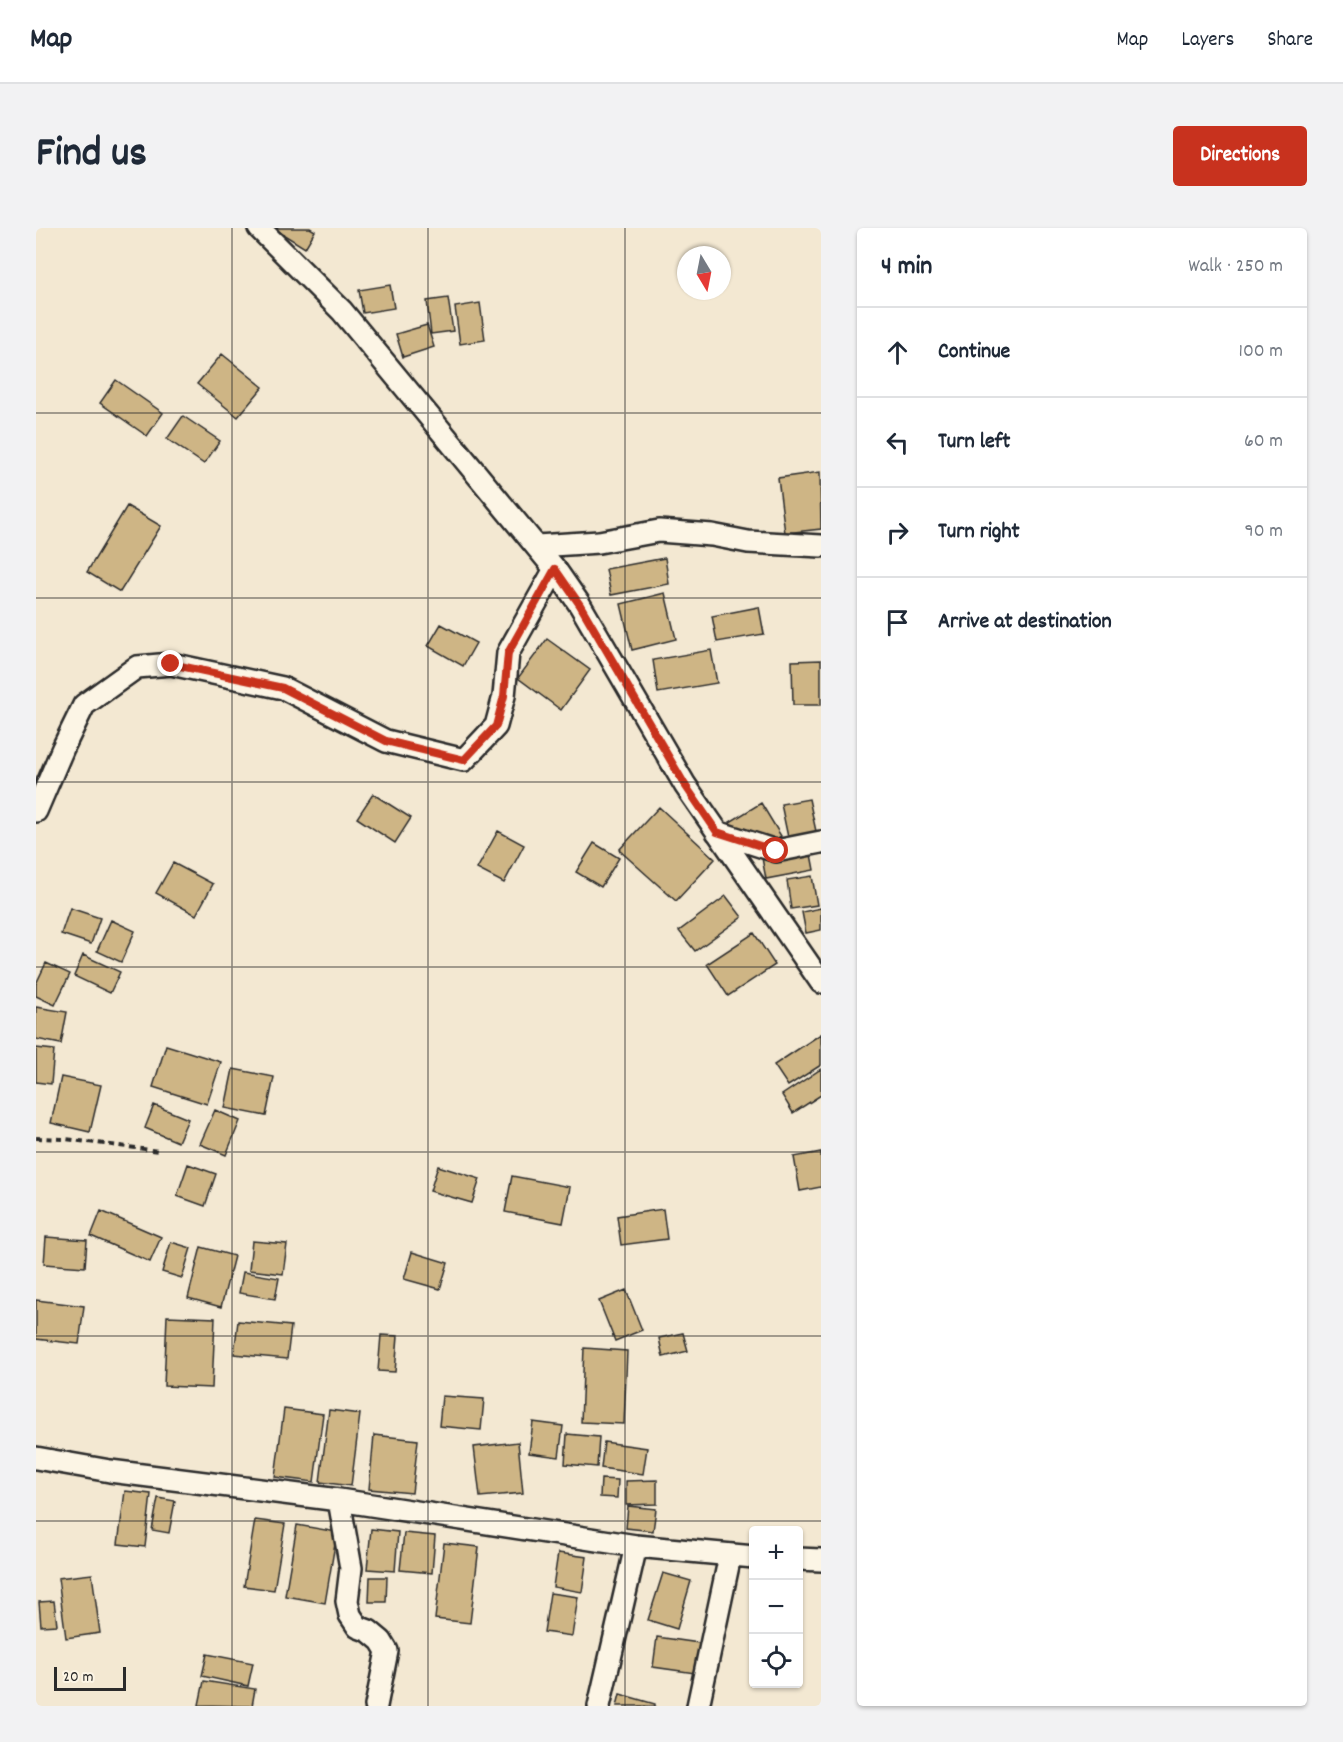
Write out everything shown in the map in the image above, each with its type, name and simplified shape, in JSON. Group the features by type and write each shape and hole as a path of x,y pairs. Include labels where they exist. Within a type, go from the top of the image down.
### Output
{"street":[{"path":"259,228 342,311 555,569 580,605 685,785 821,982"},
{"path":"537,546 599,542 659,531 712,535 748,542 821,546"},
{"path":"36,811 84,705 137,667 171,664 283,688 386,741 464,760 496,726 504,696 508,653 555,569"},
{"path":"717,832 776,851 821,842"},
{"path":"36,1458 110,1472 339,1500 636,1546 749,1557"},
{"path":"339,1500 351,1568 347,1600 350,1615 358,1627 369,1631 381,1641 387,1651 376,1706"},
{"path":"598,1706 636,1546"},
{"path":"698,1706 730,1556"},
{"path":"803,1559 821,1560"}],"path":[{"path":"36,1138 65,1139 159,1151"}],"building":[{"path":"273,228 310,228 315,231 305,248"},
{"path":"390,285 394,308 363,313 359,290"},
{"path":"448,298 453,331 431,334 427,301"},
{"path":"480,303 485,340 460,344 455,307"},
{"path":"427,325 434,347 403,357 396,334"},
{"path":"222,354 263,387 238,417 197,384"},
{"path":"116,380 163,413 147,436 100,403"},
{"path":"183,416 220,441 204,464 167,439"},
{"path":"820,472 821,529 785,533 778,478"},
{"path":"127,506 161,526 120,592 87,572"},
{"path":"665,558 669,584 611,595 606,569"},
{"path":"665,593 676,639 632,650 621,604"},
{"path":"759,607 764,634 717,642 712,616"},
{"path":"441,624 476,643 463,666 428,646"},
{"path":"547,639 590,670 561,710 518,678"},
{"path":"711,650 717,683 658,693 653,660"},
{"path":"821,660 821,705 793,705 792,661"},
{"path":"373,794 411,818 395,843 357,818"},
{"path":"809,799 817,836 789,842 781,804"},
{"path":"761,803 781,836 750,855 730,822"},
{"path":"659,807 715,859 676,901 619,850"},
{"path":"498,831 524,845 504,883 477,869"},
{"path":"594,843 619,858 601,887 576,872"},
{"path":"810,849 814,870 766,879 762,858"},
{"path":"173,863 213,884 196,915 156,893"},
{"path":"812,876 817,905 791,909 787,880"},
{"path":"726,896 742,917 695,951 679,931"},
{"path":"70,908 100,918 91,944 61,934"},
{"path":"821,908 821,930 806,933 802,912"},
{"path":"111,920 135,931 121,962 97,951"},
{"path":"754,933 775,965 728,996 707,964"},
{"path":"83,955 120,972 110,993 74,976"},
{"path":"46,963 70,974 55,1005 36,996 36,984"},
{"path":"36,1007 67,1012 61,1044 36,1039"},
{"path":"821,1034 821,1065 788,1086 774,1065"},
{"path":"166,1045 221,1062 207,1104 153,1087"},
{"path":"36,1048 54,1050 51,1084 36,1082"},
{"path":"233,1069 274,1077 266,1116 225,1108"},
{"path":"821,1069 821,1095 793,1113 782,1095"},
{"path":"61,1077 101,1085 90,1132 51,1123"},
{"path":"154,1105 188,1119 178,1142 145,1128"},
{"path":"215,1110 240,1121 226,1155 200,1144"},
{"path":"821,1152 821,1187 800,1191 794,1157"},
{"path":"188,1164 216,1174 205,1206 177,1196"},
{"path":"438,1166 480,1179 472,1203 430,1191"},
{"path":"512,1176 570,1187 563,1223 505,1212"},
{"path":"663,1209 667,1239 621,1245 617,1216"},
{"path":"101,1211 161,1237 150,1262 91,1236"},
{"path":"46,1237 87,1240 85,1267 44,1264"},
{"path":"252,1241 287,1244 283,1274 249,1270"},
{"path":"171,1242 191,1248 182,1278 162,1272"},
{"path":"201,1247 234,1256 221,1307 188,1298"},
{"path":"412,1252 448,1263 440,1289 404,1279"},
{"path":"243,1272 279,1278 275,1299 239,1293"},
{"path":"626,1290 642,1330 615,1341 599,1301"},
{"path":"36,1300 84,1306 79,1344 36,1339"},
{"path":"167,1316 215,1318 212,1388 164,1386"},
{"path":"238,1321 291,1326 287,1359 234,1354"},
{"path":"683,1333 688,1351 663,1357 659,1338"},
{"path":"381,1335 398,1336 395,1372 378,1371"},
{"path":"584,1348 627,1351 624,1424 581,1422"},
{"path":"442,1396 484,1399 481,1430 439,1426"},
{"path":"284,1409 323,1414 314,1482 275,1477"},
{"path":"329,1410 360,1414 351,1486 320,1482"},
{"path":"533,1422 563,1426 559,1457 529,1453"},
{"path":"567,1434 599,1437 597,1467 565,1464"},
{"path":"374,1435 418,1440 412,1493 369,1489"},
{"path":"518,1442 523,1493 480,1497 474,1447"},
{"path":"604,1442 647,1448 643,1474 601,1468"},
{"path":"601,1479 618,1480 617,1498 600,1497"},
{"path":"657,1480 657,1504 626,1505 626,1481"},
{"path":"125,1491 151,1494 145,1547 118,1544"},
{"path":"158,1498 175,1501 169,1533 152,1530"},
{"path":"628,1506 656,1509 653,1531 626,1528"},
{"path":"255,1520 285,1524 274,1590 244,1586"},
{"path":"297,1525 337,1532 325,1603 285,1596"},
{"path":"371,1529 398,1532 395,1571 367,1569"},
{"path":"404,1533 435,1536 432,1573 400,1570"},
{"path":"444,1543 479,1547 470,1623 435,1619"},
{"path":"558,1553 587,1557 582,1592 553,1587"},
{"path":"663,1573 691,1581 677,1629 648,1620"},
{"path":"92,1574 100,1633 66,1638 58,1578"},
{"path":"370,1577 387,1577 386,1602 369,1602"},
{"path":"550,1593 578,1597 572,1636 544,1632"},
{"path":"54,1601 57,1625 41,1626 39,1602"},
{"path":"657,1637 706,1644 702,1674 653,1667"},
{"path":"207,1654 253,1663 248,1686 202,1676"},
{"path":"204,1681 255,1689 252,1706 199,1705"},
{"path":"620,1694 655,1704 655,1706 617,1706"}],"route":[{"path":"171,664 283,688 386,741 464,760 496,726 504,696 508,653 555,569 580,605 685,785 717,832 776,851"}]}
